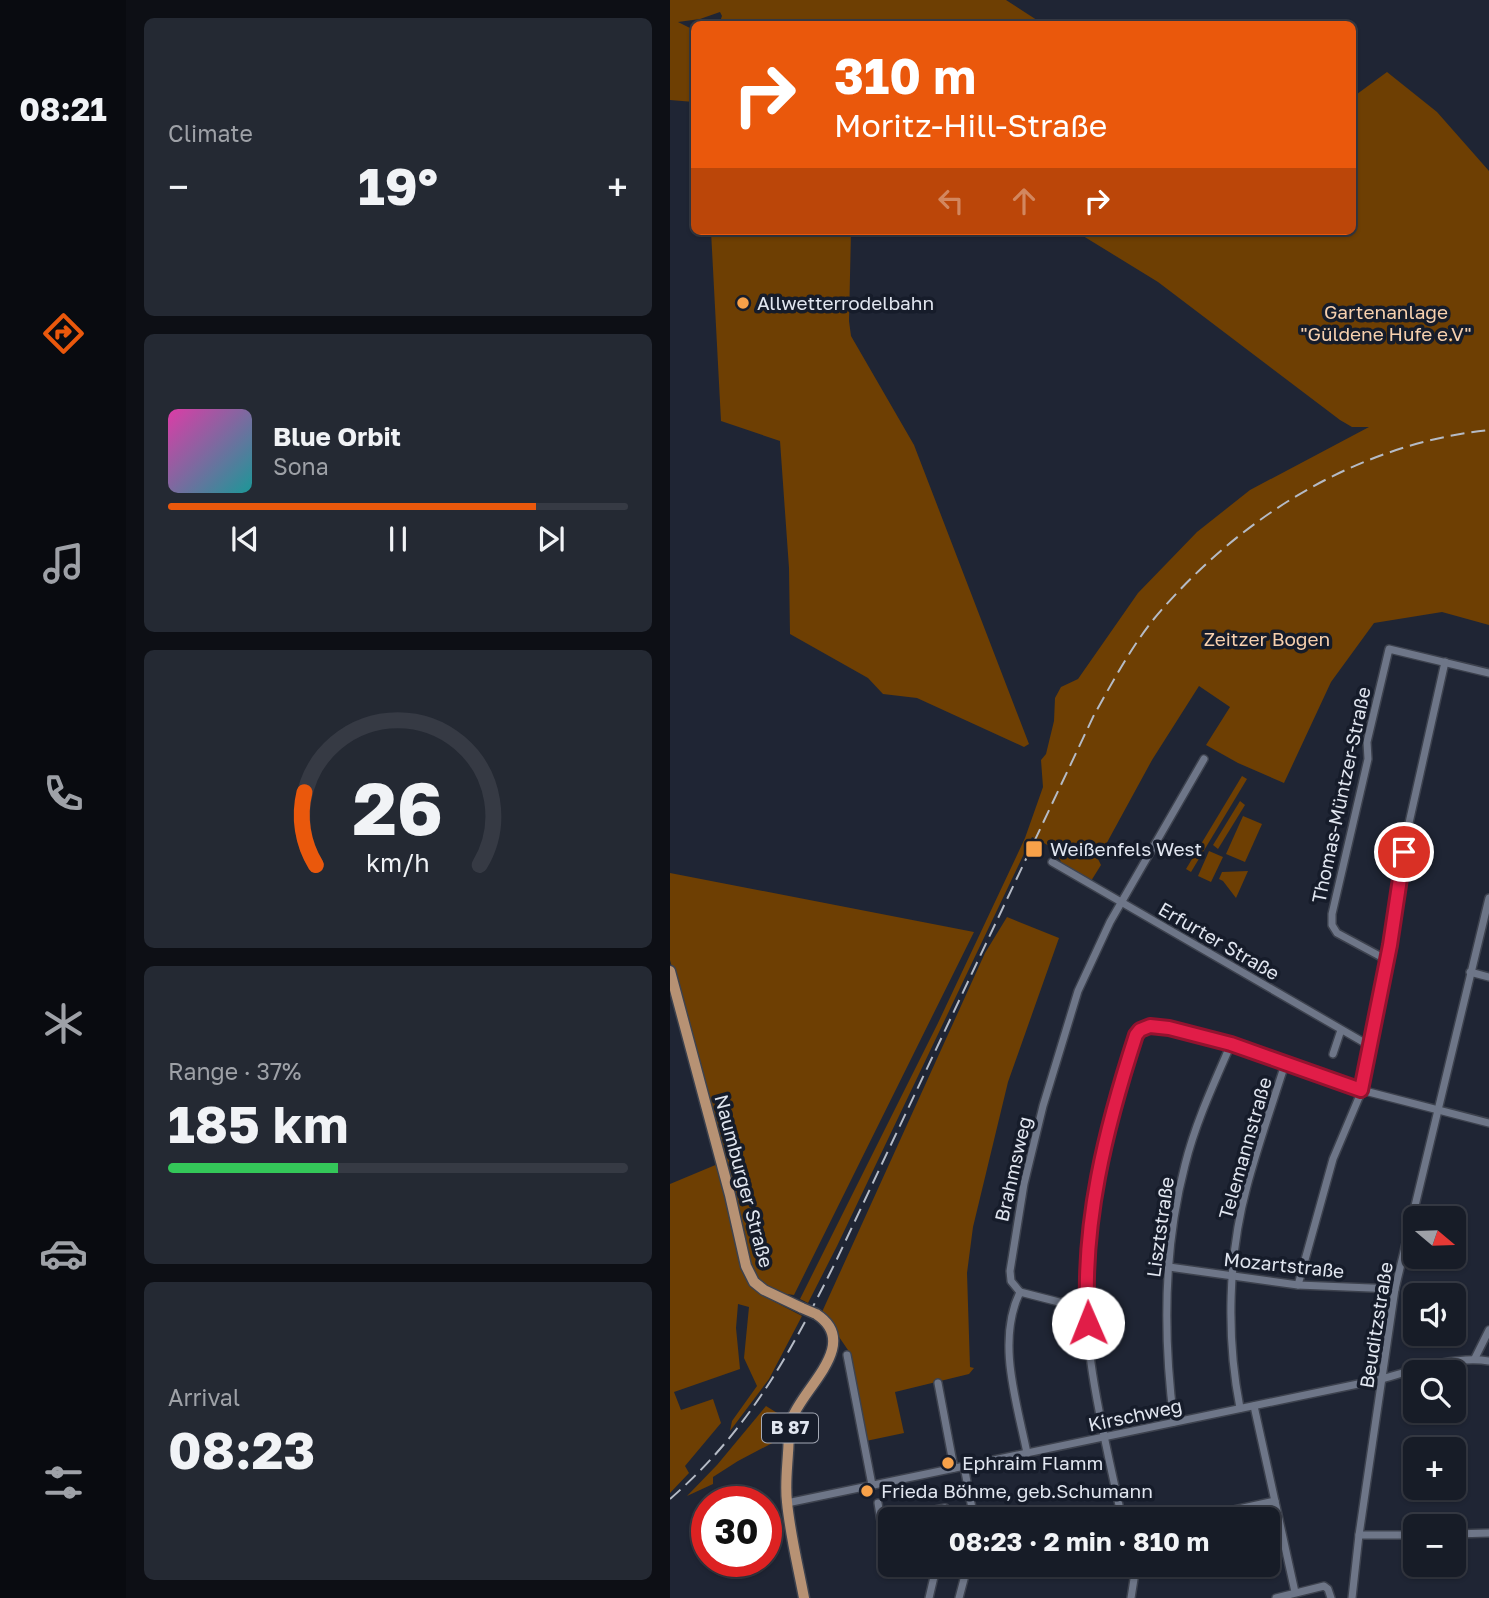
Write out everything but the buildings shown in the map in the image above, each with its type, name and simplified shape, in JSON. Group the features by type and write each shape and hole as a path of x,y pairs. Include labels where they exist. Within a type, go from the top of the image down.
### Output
{"main road":[{"name":"Naumburger Straße","path":"670,971 745,1266 764,1290 816,1314 828,1326 832,1337 833,1348 828,1363 792,1418 789,1433 787,1503 804,1598"}],"street":[{"name":"Thomas-Müntzer-Straße","path":"1387,960 1337,933 1332,925 1332,914 1368,759 1367,741 1389,649 1445,662"},
{"path":"1298,1285 1333,1158 1359,1100 1387,960 1407,832 1445,662 1489,673"},
{"name":"Brahmsweg","path":"1020,1292 1010,1277 1012,1246 1043,1106 1078,990 1095,951 1204,759"},
{"name":"Erfurter Straße","path":"1053,862 1370,1046"},
{"name":"Beuditzstraße","path":"1352,1598 1395,1289 1489,898"},
{"path":"1470,972 1489,977"},
{"path":"1120,1507 1091,1363 1087,1303 1092,1216 1102,1153 1114,1101 1136,1035 1144,1027 1156,1026 1231,1044 1361,1090 1489,1123"},
{"path":"1333,1054 1341,1030"},
{"name":"Lisztstraße","path":"1174,1422 1167,1343 1174,1214 1194,1135 1231,1044"},
{"name":"Telemannstraße","path":"1240,1408 1232,1330 1237,1236 1247,1187 1285,1064"},
{"name":"Mozartstraße","path":"1169,1268 1298,1285 1395,1289"},
{"path":"1027,1452 1009,1351 1011,1318 1020,1292 1058,1302 1087,1303"},
{"path":"1475,1358 1489,1331"},
{"path":"847,1355 877,1494"},
{"name":"Kirschweg","path":"787,1503 1382,1379 1420,1368 1475,1358 1489,1361"},
{"path":"938,1383 954,1468"},
{"path":"1254,1406 1295,1592"},
{"path":"964,1466 972,1507"},
{"path":"1248,1507 1275,1501"},
{"path":"878,1503 879,1507"},
{"path":"1466,1534 1489,1533"},
{"path":"1359,1535 1403,1535"},
{"path":"928,1598 934,1577"},
{"path":"959,1598 965,1577"},
{"path":"1131,1598 1134,1577"},
{"path":"1276,1598 1326,1587 1331,1598"}],"green space":[{"path":"670,0 1006,0 1038,21 720,21 720,12 700,19 678,22 691,28 691,102 670,100"},
{"path":"1387,72 1437,112 1489,171 1489,625 1442,612 1374,623 1331,682 1284,783 1238,763 1206,745 1230,707 1199,686 1152,760 1098,859 1101,865 1091,881 1062,864 1050,847 1032,837 808,1303 800,1299 938,1023 1025,838 1043,787 1041,760 1046,754 1054,721 1055,698 1061,687 1078,679 1138,593 1197,532 1250,490 1369,427 1352,427 1340,420 1158,282 1082,235 1356,235 1356,95"},
{"path":"711,235 851,235 851,336 914,445 1029,744 1024,747 917,698 883,694 868,678 790,634 789,568 780,441 721,421"},
{"path":"1242,776 1247,779 1191,872 1186,869"},
{"path":"1240,801 1245,805 1218,849 1213,845"},
{"path":"1243,816 1262,824 1245,862 1226,854"},
{"path":"1209,851 1223,857 1211,882 1198,876"},
{"path":"1248,871 1236,898 1219,879 1222,872"},
{"path":"670,873 974,932 794,1295 779,1293 773,1301 802,1316 769,1379 730,1431 732,1421 757,1386 744,1358 749,1307 738,1304 736,1328 740,1369 674,1392 681,1410 713,1399 721,1423 685,1466 689,1473 670,1493 670,1184 725,1161 670,960"},
{"path":"1007,917 1059,938 1008,1082 973,1227 967,1273 970,1367 974,1368 969,1374 895,1392 904,1433 866,1441 850,1353 822,1312 985,953"},
{"path":"766,1406 782,1416 778,1440 713,1477 713,1484 697,1486"}],"railway":[{"path":"670,1499 698,1473 745,1418 802,1328 1094,715 1129,654 1153,620 1186,583 1222,550 1261,519 1303,492 1392,451 1440,438 1489,430"}],"place":[{"name":"Allwetterrodelbahn","path":"743,303"},
{"name":"Weißenfels West","path":"1034,849"},
{"name":"Ephraim Flamm","path":"948,1463"},
{"name":"Frieda Böhme, geb.Schumann","path":"867,1491"}],"route":[{"path":"1088,1323 1092,1216 1102,1153 1114,1101 1136,1035 1144,1027 1169,1028 1231,1044 1361,1090 1390,945 1404,852"}],"park label":[{"name":"Gartenanlage \"Güldene Hufe e.V\"","path":"1386,323"},
{"name":"Zeitzer Bogen","path":"1267,639"}]}
